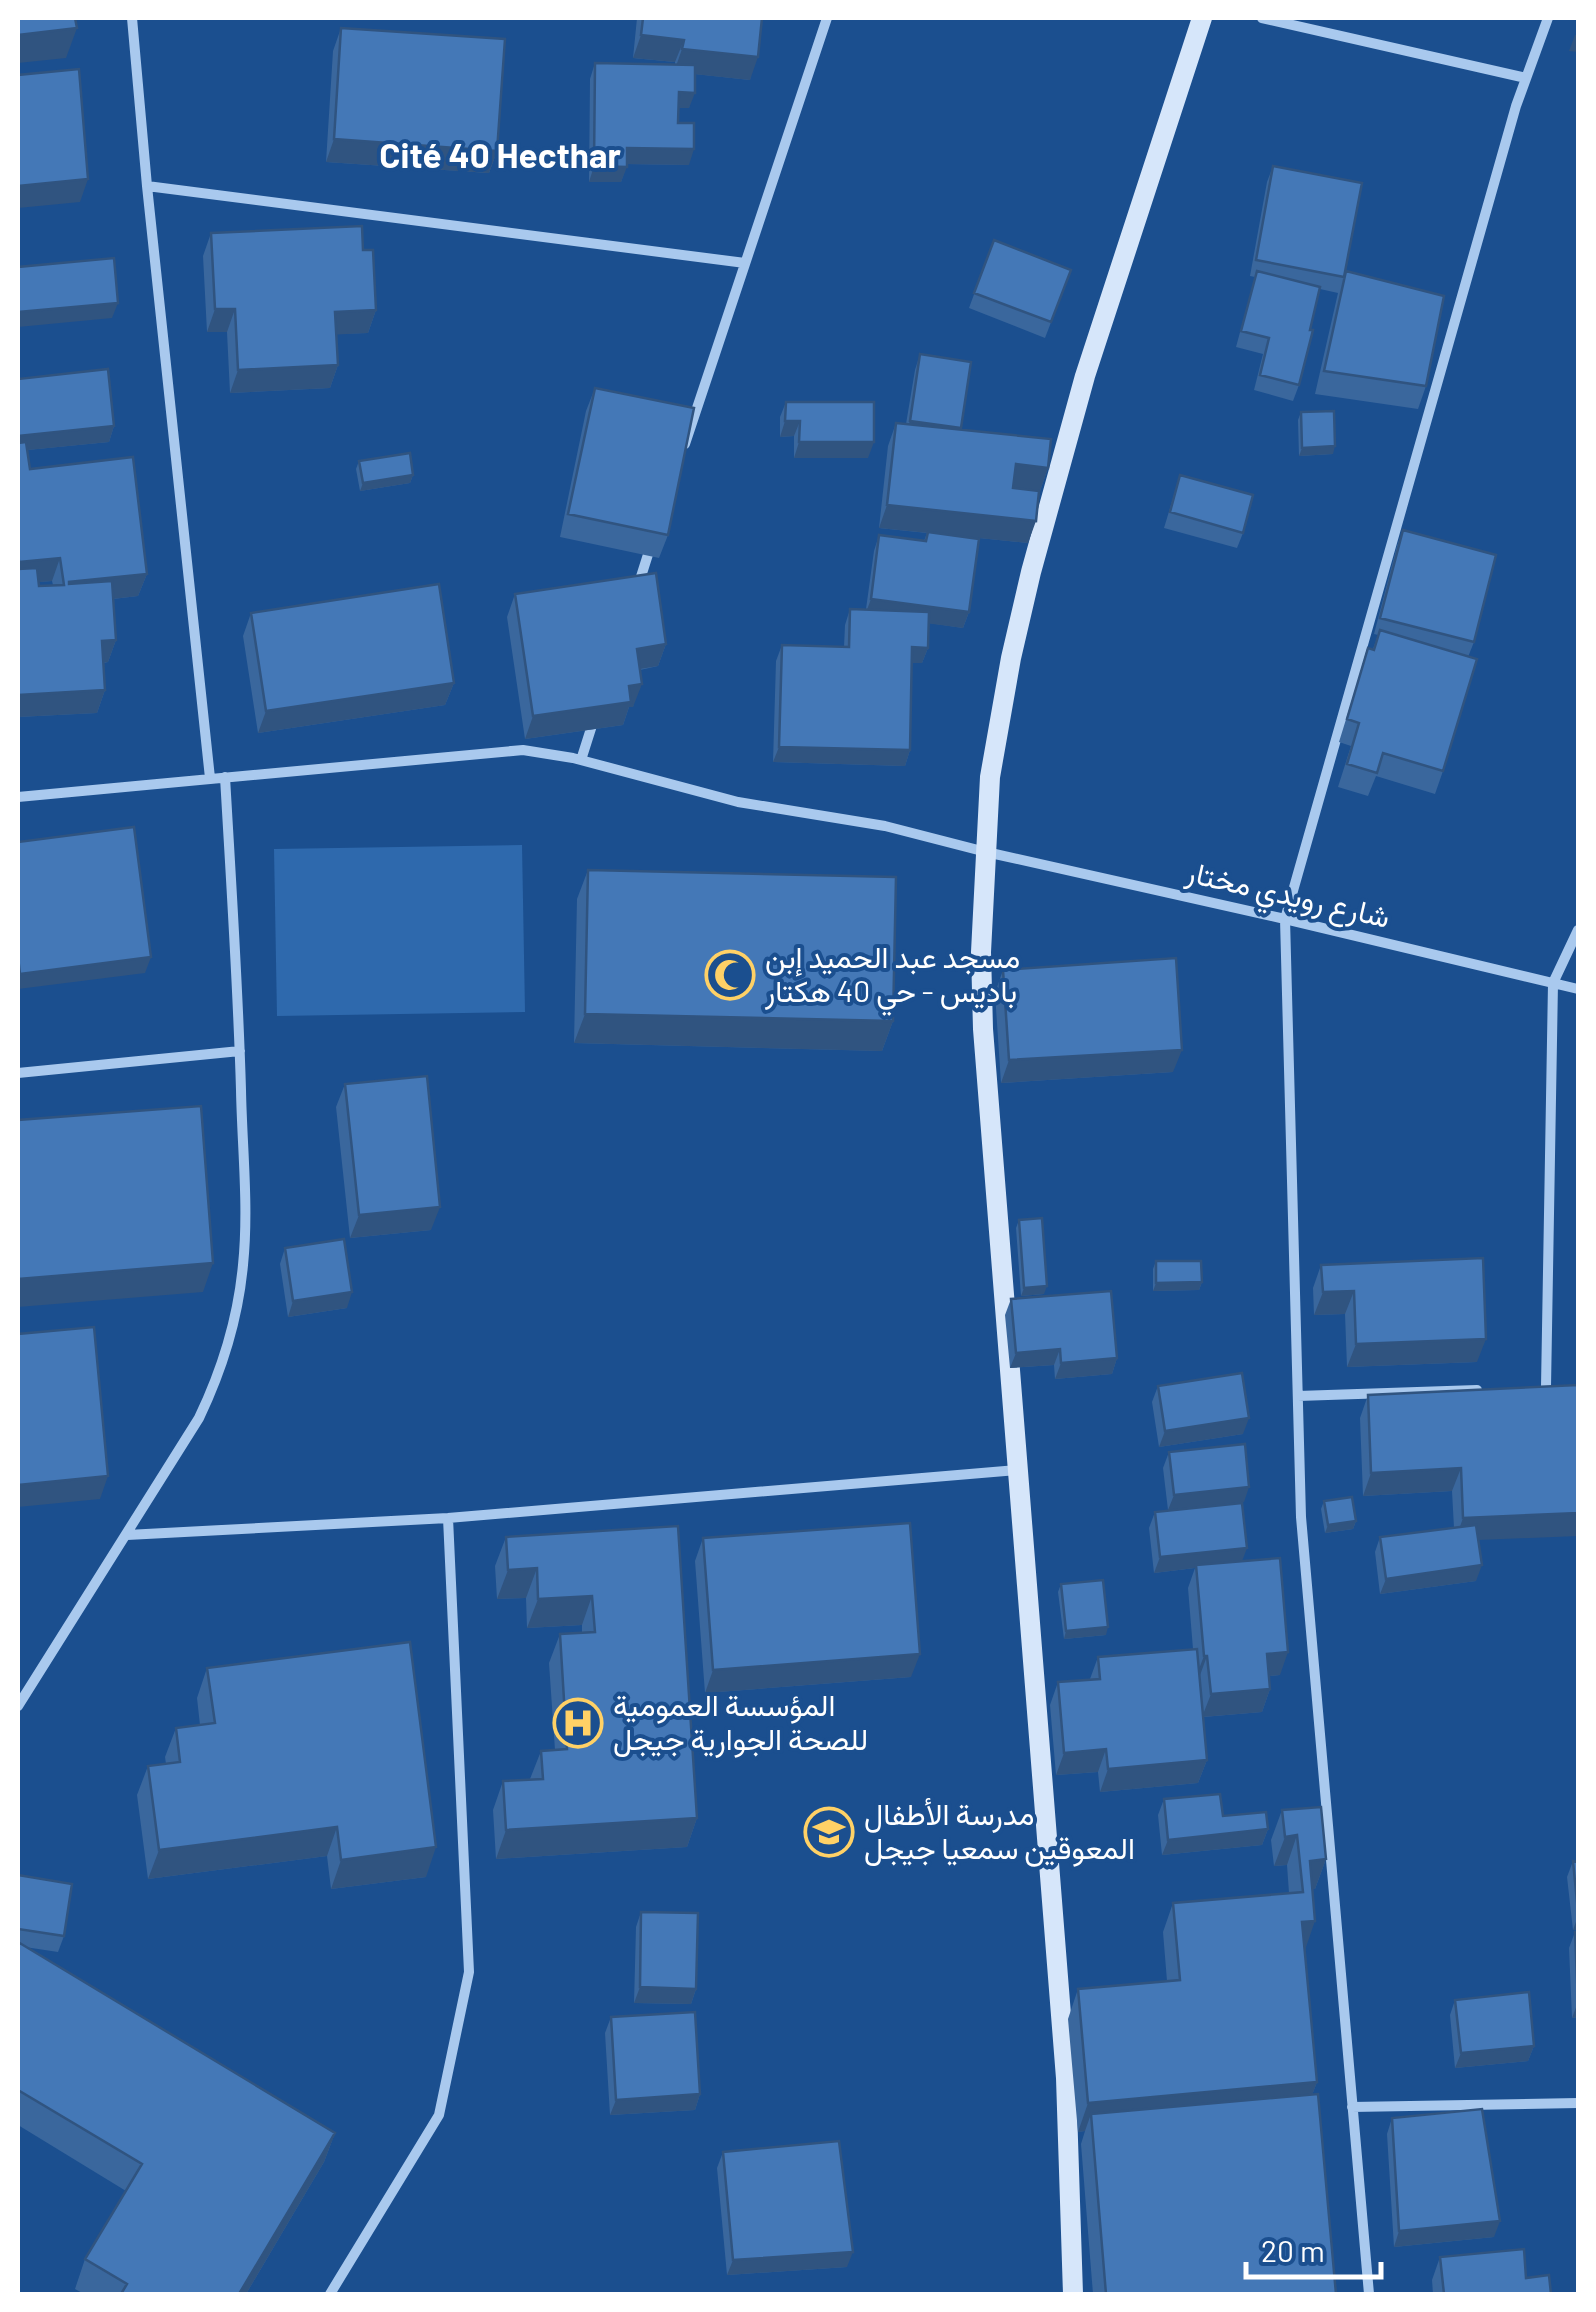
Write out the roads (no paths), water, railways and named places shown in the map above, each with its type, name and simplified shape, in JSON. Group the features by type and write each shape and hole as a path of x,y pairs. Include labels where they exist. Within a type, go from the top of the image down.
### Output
{"main road":[{"path":"1073,2294 1066,2078 982,1029 990,778 1031,572 1085,376 1202,18"}],"street":[{"path":"132,18 210,778"},
{"path":"684,447 826,18"},
{"path":"1262,18 1526,78"},
{"path":"1370,2294 1301,1517 1285,918 1510,125 1548,18"},
{"path":"147,186 745,262"},
{"path":"635,594 654,539"},
{"path":"580,760 599,704"},
{"name":"شارع رويدي مختار","path":"18,797 523,750 580,760 738,802 884,826 1578,989"},
{"path":"18,1706 199,1418 212,1392 232,1330 244,1232 240,1050 225,777"},
{"path":"1546,1388 1554,984 1578,930"},
{"path":"18,1073 240,1050"},
{"path":"1527,1388 1562,1387"},
{"path":"1298,1396 1489,1390"},
{"path":"127,1536 448,1518 1017,1470"},
{"path":"330,2294 439,2115 469,1972 448,1518"},
{"path":"1352,2107 1578,2103"}],"place":[{"name":"مسجد عبد الحميد إبن باديس - حي 40 هكتار","path":"730,975"},
{"name":"المؤسسة العمومية للصحة الجوارية جيجل","path":"578,1723"},
{"name":"مدرسة الأطفال المعوقين سمعيا جيجل","path":"829,1832"}],"district":[{"name":"Cité 40 Hecthar","path":"500,156"}]}
